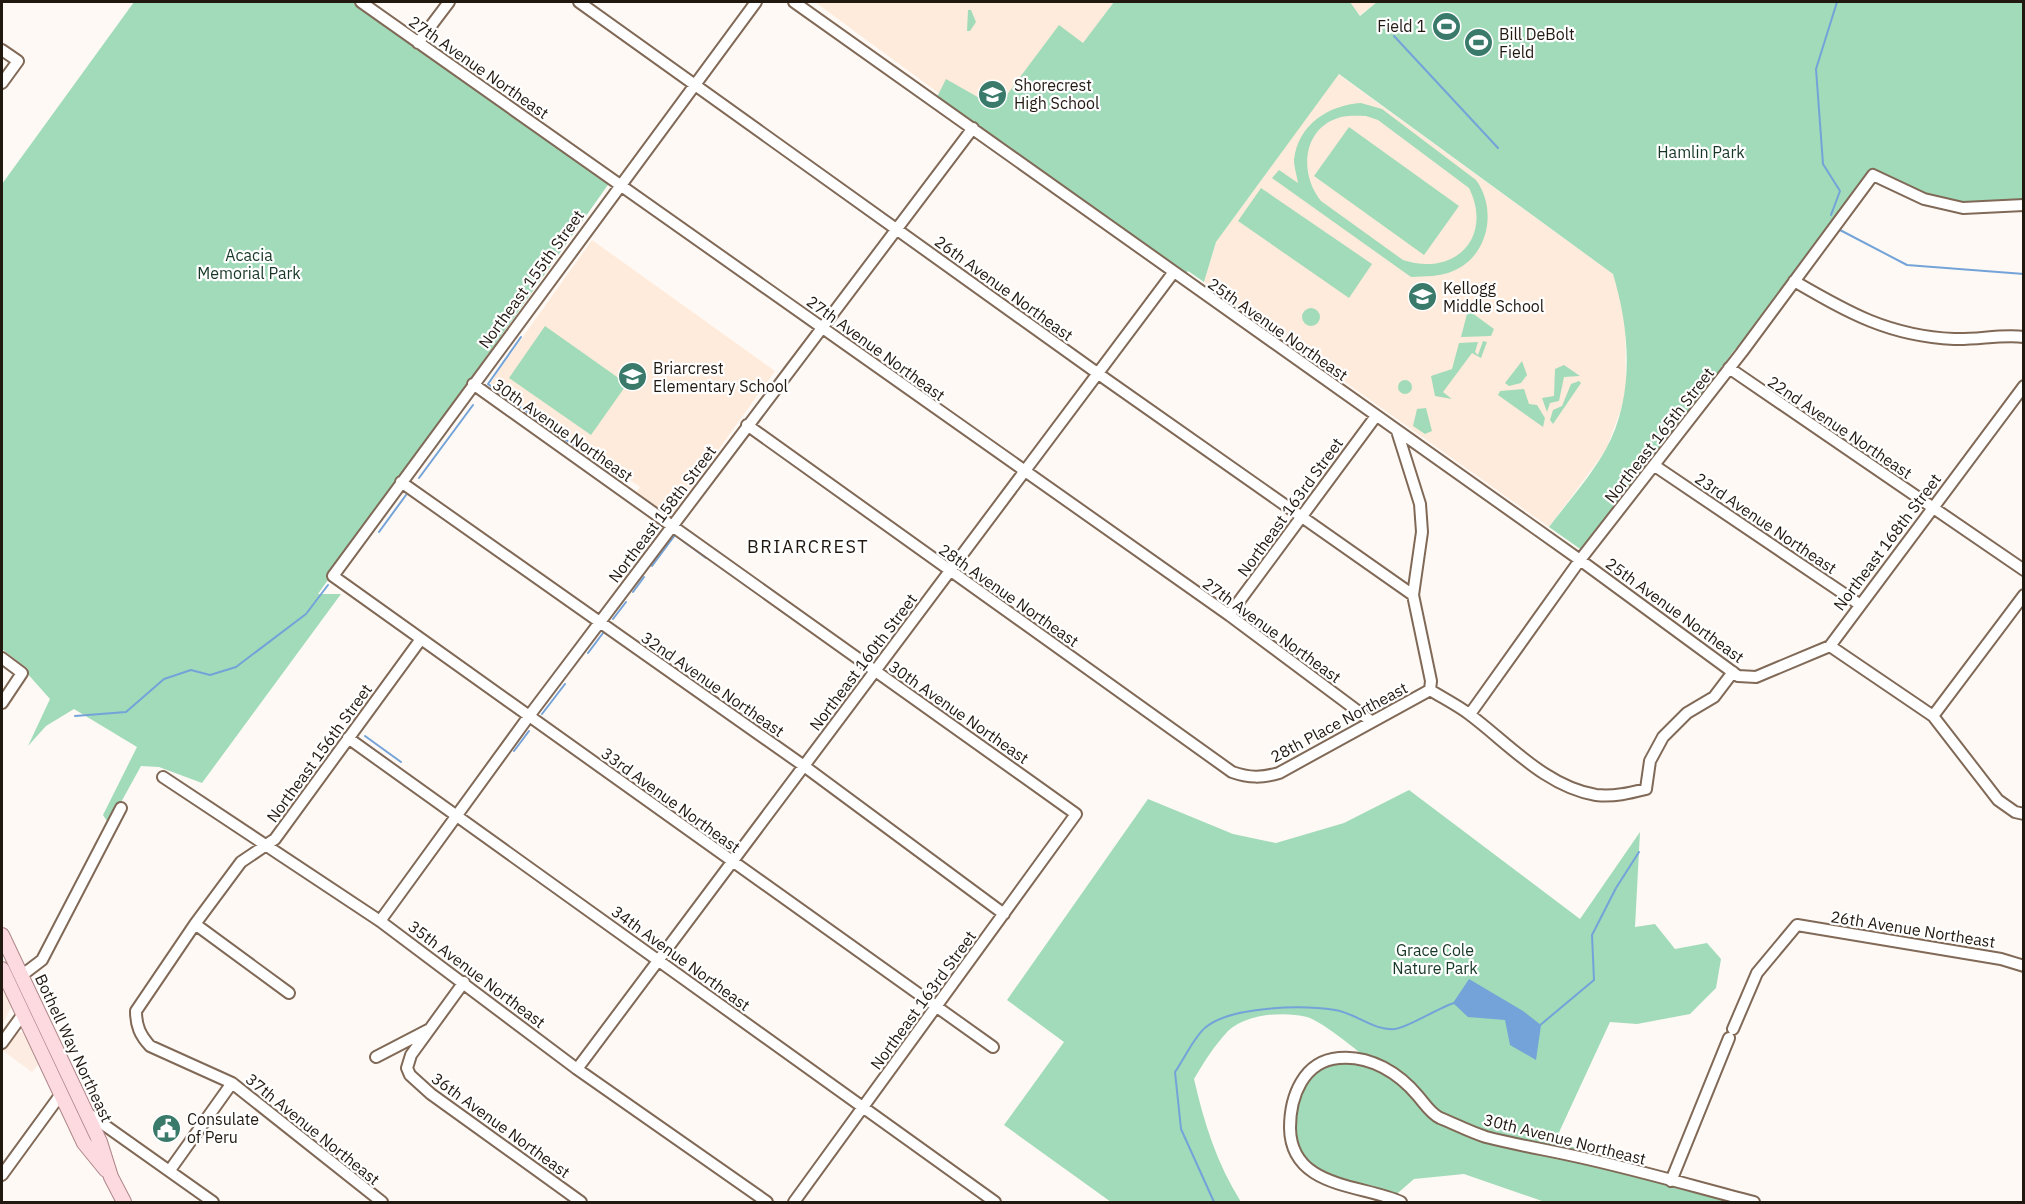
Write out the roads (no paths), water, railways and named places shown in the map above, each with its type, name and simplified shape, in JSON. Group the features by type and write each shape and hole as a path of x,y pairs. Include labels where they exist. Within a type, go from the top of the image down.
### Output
{"main road":[{"name":"Bothell Way Northeast","path":"2,935 100,1142 111,1177 124,1203"},
{"name":"Bothell Way Northeast","path":"2,969 84,1143 111,1177"},
{"path":"23,1014 38,1028 73,1103 85,1111"}],"street":[{"name":"27th Avenue Northeast","path":"361,2 1229,615 1371,721"},
{"path":"418,43 449,2"},
{"name":"26th Avenue Northeast","path":"579,2 1098,374 1413,595"},
{"name":"Northeast 155th Street","path":"333,576 620,183 756,2"},
{"name":"25th Avenue Northeast","path":"794,2 1580,560 1733,672 1747,677 1756,677 1830,645"},
{"path":"2,50 18,61 2,83"},
{"name":"Northeast 158th Street","path":"380,921 529,716 973,128"},
{"name":"Northeast 165th Street","path":"1470,714 1580,560 1729,369 1873,174 1924,199 1963,208 2024,205"},
{"name":"Northeast 160th Street","path":"577,1069 1173,273"},
{"path":"1794,281 1854,316 1923,336 1981,340 2012,335 2024,337"},
{"name":"22nd Avenue Northeast","path":"1729,369 2024,570"},
{"name":"30th Avenue Northeast","path":"472,384 1076,814"},
{"name":"Northeast 168th Street","path":"1830,645 2024,386"},
{"name":"Northeast 163rd Street","path":"1229,615 1376,416"},
{"name":"28th Avenue Northeast","path":"747,425 1232,772 1246,777 1260,777"},
{"path":"1397,431 1416,491 1421,517 1413,595 1431,681 1430,690 1470,714 1493,736 1569,786 1598,795 1620,795 1646,789 1650,761 1663,737 1688,713 1714,697 1733,672"},
{"name":"23rd Avenue Northeast","path":"1655,466 1859,604"},
{"name":"32nd Avenue Northeast","path":"401,482 804,766 1004,914"},
{"name":"33rd Avenue Northeast","path":"333,576 993,1047"},
{"path":"1933,716 2024,595"},
{"name":"Northeast 156th Street","path":"136,1024 136,1011 143,998 195,924 241,862 275,839 421,639"},
{"path":"1830,645 1933,716 1998,800 2019,813 2024,801"},
{"path":"2,658 22,673 2,702"},
{"name":"28th Place Northeast","path":"1260,777 1280,773 1430,690"},
{"name":"34th Avenue Northeast","path":"348,738 995,1203"},
{"name":"35th Avenue Northeast","path":"163,777 268,844 380,921 577,1069 767,1203"},
{"path":"21,976 42,960 121,808"},
{"name":"Northeast 163rd Street","path":"794,1203 1076,814"},
{"path":"195,924 289,993"},
{"name":"26th Avenue Northeast","path":"1671,1181 1757,973 1797,925 2001,959 2024,966"},
{"path":"376,1058 431,1028 464,982"},
{"path":"2,1043 23,1014"},
{"name":"37th Avenue Northeast","path":"136,1024 150,1046 232,1083 382,1203"},
{"name":"36th Avenue Northeast","path":"431,1028 411,1055 407,1068 410,1075 431,1094 581,1203"},
{"name":"30th Avenue Northeast","path":"1401,1203 1335,1185 1311,1170 1293,1148 1290,1129 1295,1091 1311,1069 1338,1057 1368,1060 1408,1084 1435,1116 1484,1136 1581,1157 1671,1181"},
{"path":"170,1170 232,1083"},
{"path":"2,1175 61,1094"},
{"path":"85,1111 213,1203"},
{"path":"1671,1181 1755,1203"}],"water":[{"path":"1469,979 1523,1011 1541,1025 1536,1060 1510,1045 1505,1020 1468,1017 1453,1003"}],"waterway":[{"path":"1831,215 1840,191 1823,164 1816,69 1837,2"},
{"path":"1394,36 1498,148"},
{"path":"1840,230 1907,265 2024,274"},
{"path":"521,337 488,384 583,452"},
{"path":"419,478 473,405"},
{"path":"379,532 406,495"},
{"path":"652,566 675,535 706,558"},
{"path":"633,592 644,577"},
{"path":"75,716 126,712 164,679 191,670 210,675 236,667 306,614 328,585"},
{"path":"613,619 626,602"},
{"path":"588,653 603,633"},
{"path":"542,714 565,684"},
{"path":"514,751 529,731"},
{"path":"365,736 401,762"},
{"path":"1539,1026 1594,980 1592,935 1616,888 1639,852"},
{"path":"1214,1202 1181,1129 1175,1072 1193,1042 1206,1027 1218,1020 1250,1011 1321,1008 1343,1012 1379,1027 1395,1029 1454,1003"}],"place":[{"name":"Field 1","path":"1447,26"},
{"name":"Bill DeBolt Field","path":"1478,43"},
{"name":"Shorecrest High School","path":"993,94"},
{"name":"Kellogg Middle School","path":"1422,297"},
{"name":"Briarcrest Elementary School","path":"632,377"},
{"name":"Consulate of Peru","path":"166,1128"}],"district":[{"name":"BRIARCREST","path":"808,547"}],"park label":[{"name":"Hamlin Park","path":"1701,152"},
{"name":"Acacia Memorial Park","path":"249,264"},
{"name":"Grace Cole Nature Park","path":"1435,959"}]}
